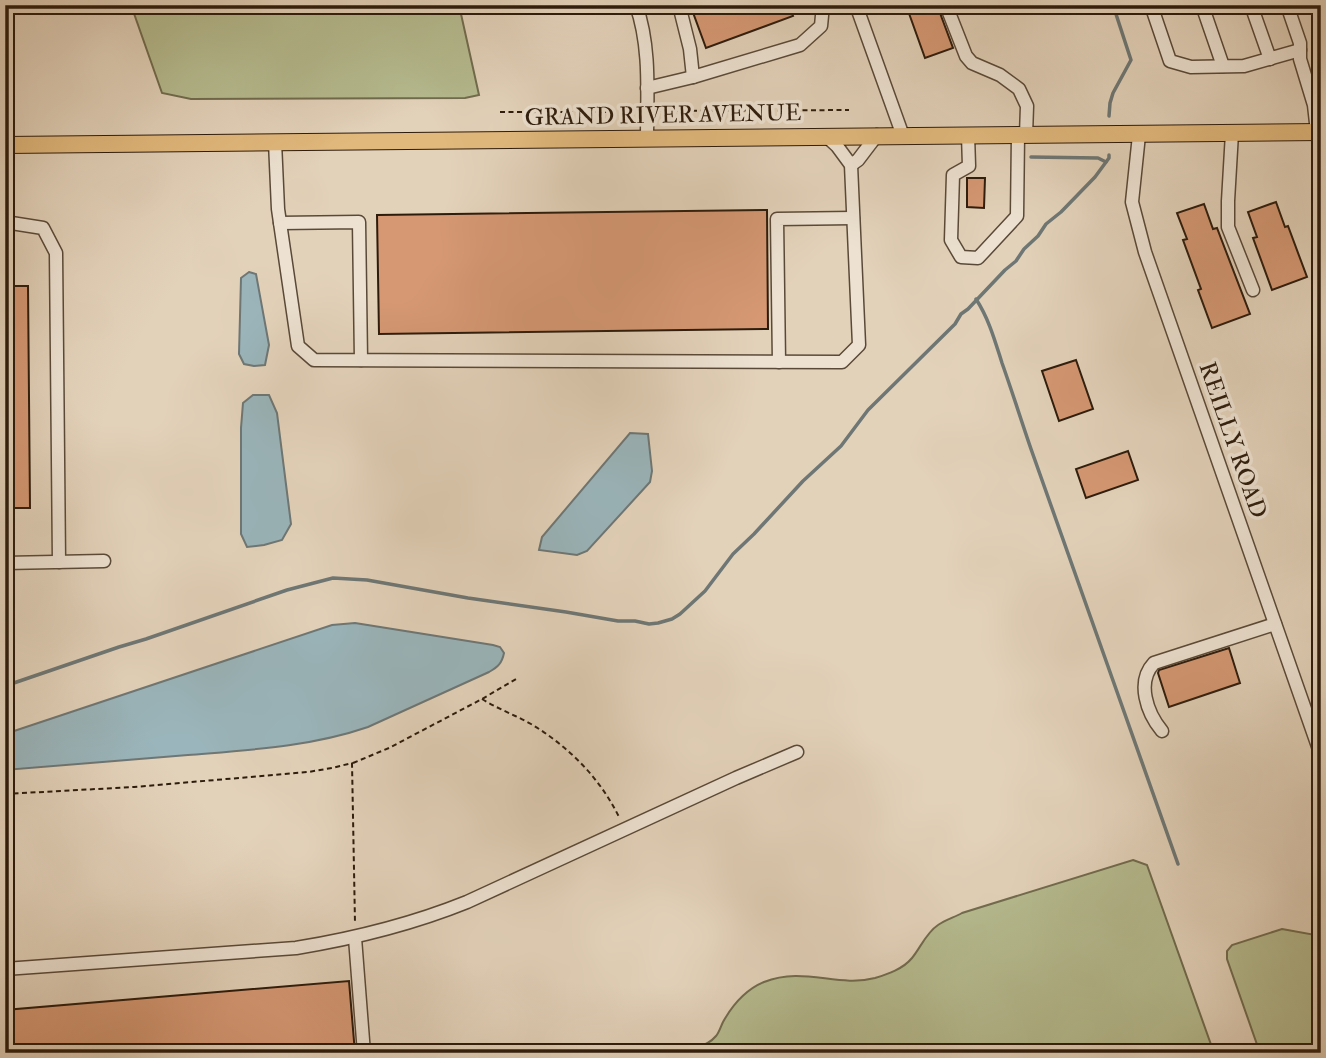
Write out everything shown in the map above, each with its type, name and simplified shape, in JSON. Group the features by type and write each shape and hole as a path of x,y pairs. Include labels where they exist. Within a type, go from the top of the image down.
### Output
{"main road":[{"name":"GRAND RIVER AVENUE","path":"5,145 1319,132"}],"street":[{"path":"636,5 644,43 648,138"},
{"path":"679,5 690,49 693,77"},
{"path":"647,88 800,45 821,26 822,5"},
{"path":"856,5 904,136"},
{"path":"946,5 966,57 972,63 1000,75 1019,89 1027,106 1022,135 1017,216 978,258 961,257 951,240 953,175 969,166 968,135"},
{"path":"1151,5 1170,61 1191,67 1244,66 1300,50"},
{"path":"1202,5 1223,66"},
{"path":"1251,5 1270,59"},
{"path":"1287,5 1300,43 1300,59 1319,132"},
{"path":"1232,133 1228,227 1253,290"},
{"path":"851,165 877,135"},
{"name":"REILLY ROAD","path":"1139,135 1132,202 1138,227 1321,754"},
{"path":"275,142 280,223 298,346 314,360 842,362 859,345 851,165 826,136"},
{"path":"779,362 778,219 853,218"},
{"path":"5,222 43,228 56,253 60,562"},
{"path":"280,223 359,222 360,360"},
{"path":"5,563 104,561"},
{"path":"1161,730 1153,721 1145,690 1148,670 1154,663 1275,624"},
{"path":"5,969 296,948 386,930 467,902 797,752"},
{"path":"355,938 365,1053"}],"path":[{"path":"500,112 849,110"},
{"path":"5,794 134,787 332,768 389,748 516,679"},
{"path":"482,699 531,724 573,755 605,791 625,829"},
{"path":"352,763 355,938"}],"green space":[{"path":"131,5 459,5 479,95 465,98 191,99 162,93"},
{"path":"1133,860 1147,865 1214,1053 672,1053 696,1048 712,1040 735,1004 745,993 764,982 793,976 847,981 880,976 904,965 934,928 962,913"},
{"path":"1282,929 1321,936 1321,1053 1260,1053 1227,959 1227,951 1232,945"}],"water":[{"path":"249,272 256,274 269,345 265,365 244,364 239,354 241,278"},
{"path":"253,395 269,395 277,413 291,524 282,540 247,547 241,534 241,428 243,403"},
{"path":"630,433 648,434 652,471 650,482 587,551 577,555 539,550 542,537"},
{"path":"355,623 493,645 500,647 504,653 499,664 489,672 368,727 346,734 256,749 5,770 5,734 332,625"}],"building":[{"path":"789,5 793,16 706,48 691,7"},
{"path":"906,5 937,5 953,48 925,58"},
{"path":"967,178 985,178 984,208 967,207"},
{"path":"1276,202 1307,277 1272,290 1253,238 1257,237 1248,212"},
{"path":"1204,204 1213,229 1217,228 1250,314 1212,328 1198,290 1201,289 1183,240 1187,239 1177,213"},
{"path":"767,210 768,329 379,334 377,215"},
{"path":"5,286 28,286 30,508 5,508"},
{"path":"1076,360 1093,409 1059,421 1042,371"},
{"path":"1128,451 1138,480 1086,498 1076,469"},
{"path":"1229,648 1240,683 1169,707 1159,670"},
{"path":"349,981 355,1053 5,1053 5,1010"}],"waterway":[{"path":"1109,116 1113,93 1131,60 1113,5"},
{"path":"5,686 287,590 333,578 367,580 618,621 649,624 672,619 705,591 733,554 803,481 841,446 868,410 1016,261 1046,224 1095,177 1109,155"},
{"path":"1031,157 1098,158 1106,162"},
{"path":"976,299 991,330 1178,864"}]}
